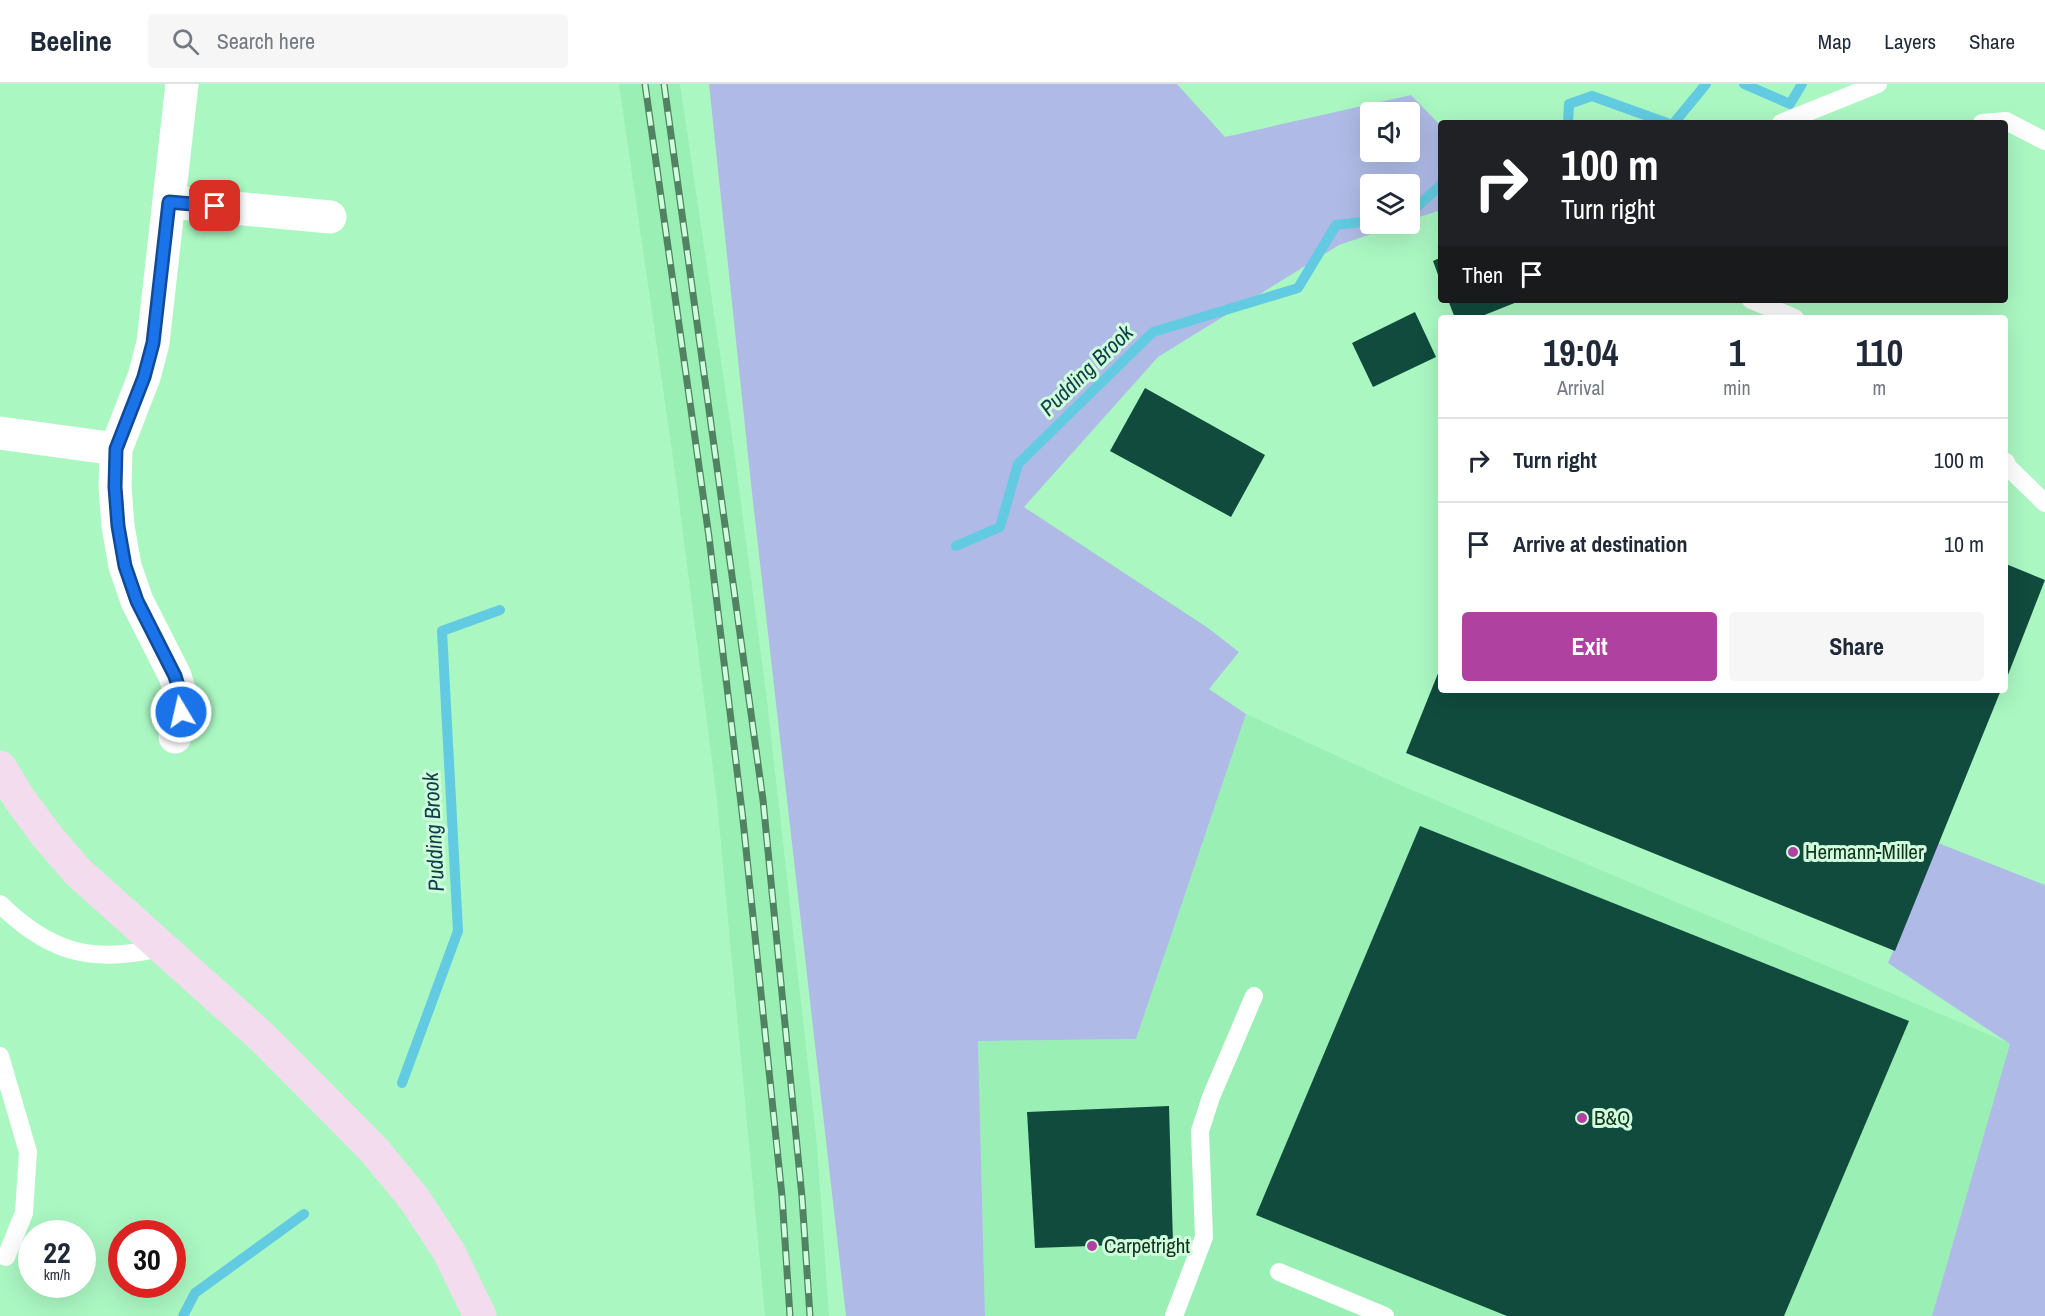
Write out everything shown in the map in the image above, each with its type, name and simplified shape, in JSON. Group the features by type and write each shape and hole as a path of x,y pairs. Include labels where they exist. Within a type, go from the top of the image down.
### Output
{"main road":[{"path":"0,767 46,835 78,872 160,948 263,1038 374,1150 415,1200 449,1252 480,1316"}],"street":[{"path":"175,737 181,712 181,696 175,676 137,601 125,566 116,497 116,449 144,377 153,343 182,84"},
{"path":"169,202 330,217"},
{"path":"0,433 116,449"}],"lane":[{"path":"1788,120 1878,84"},
{"path":"2008,123 2045,141"},
{"path":"1758,303 1788,315"},
{"path":"2008,467 2045,502"},
{"path":"0,904 33,933 55,944 81,952 111,956 160,948"},
{"path":"1174,1316 1204,1237 1200,1131 1211,1097 1254,996"},
{"path":"0,1056 28,1152 24,1213 6,1257"},
{"path":"1279,1272 1385,1316"}],"shaded area":[{"path":"619,84 680,84 732,435 767,700 817,1145 829,1316 765,1316 717,801 677,486"},
{"path":"709,84 1177,84 1225,137 1360,107 1360,162 1420,162 1420,104 1438,123 1438,211 1420,217 1420,174 1360,174 1360,234 1371,234 1339,245 1158,357 1024,507 1208,628 1239,652 1209,689 1246,714 1136,1039 978,1041 985,1316 846,1316 752,493"},
{"path":"1411,95 1418,102 1380,102"},
{"path":"1246,714 1400,785 2011,1044 1932,1316 985,1316 978,1041 1136,1039"},
{"path":"1938,843 2045,885 2045,1316 1932,1316 2010,1044 1888,963"}],"building":[{"path":"1438,259 1438,275 1433,261"},
{"path":"1449,303 1514,303 1484,315 1454,315"},
{"path":"1415,312 1436,357 1373,387 1352,343"},
{"path":"1145,388 1265,455 1231,517 1110,451"},
{"path":"2008,565 2045,580 2008,675"},
{"name":"Hermann-Miller","path":"1438,673 1438,693 2000,693 1895,951 1406,753"},
{"name":"B&Q","path":"1420,826 1909,1021 1784,1316 1507,1316 1256,1215"},
{"path":"1169,1106 1173,1243 1035,1248 1027,1112"}],"waterway":[{"name":"Pudding Brook","path":"1676,120 1706,84"},
{"name":"Pudding Brook","path":"1744,84 1790,104 1802,84"},
{"name":"Pudding Brook","path":"1568,120 1569,104 1592,96 1659,120"},
{"name":"Pudding Brook","path":"1420,204 1438,188"},
{"name":"Pudding Brook","path":"956,546 1000,527 1018,464 1153,332 1298,288 1336,225 1360,222"},
{"name":"Pudding Brook","path":"402,1083 458,931 442,631 500,610"},
{"name":"Pudding Brook","path":"183,1316 195,1293 304,1214"}],"railway":[{"path":"645,84 709,537 743,820 782,1196 790,1316"},
{"path":"664,84 763,800 802,1197 810,1316"}],"place":[{"name":"Hermann-Miller","path":"1793,852"},
{"name":"B&Q","path":"1582,1118"},
{"name":"Carpetright","path":"1092,1246"}],"route":[{"path":"181,712 181,696 175,676 137,601 125,566 118,526 115,487 116,449 144,377 153,343 169,202 215,206"}]}
